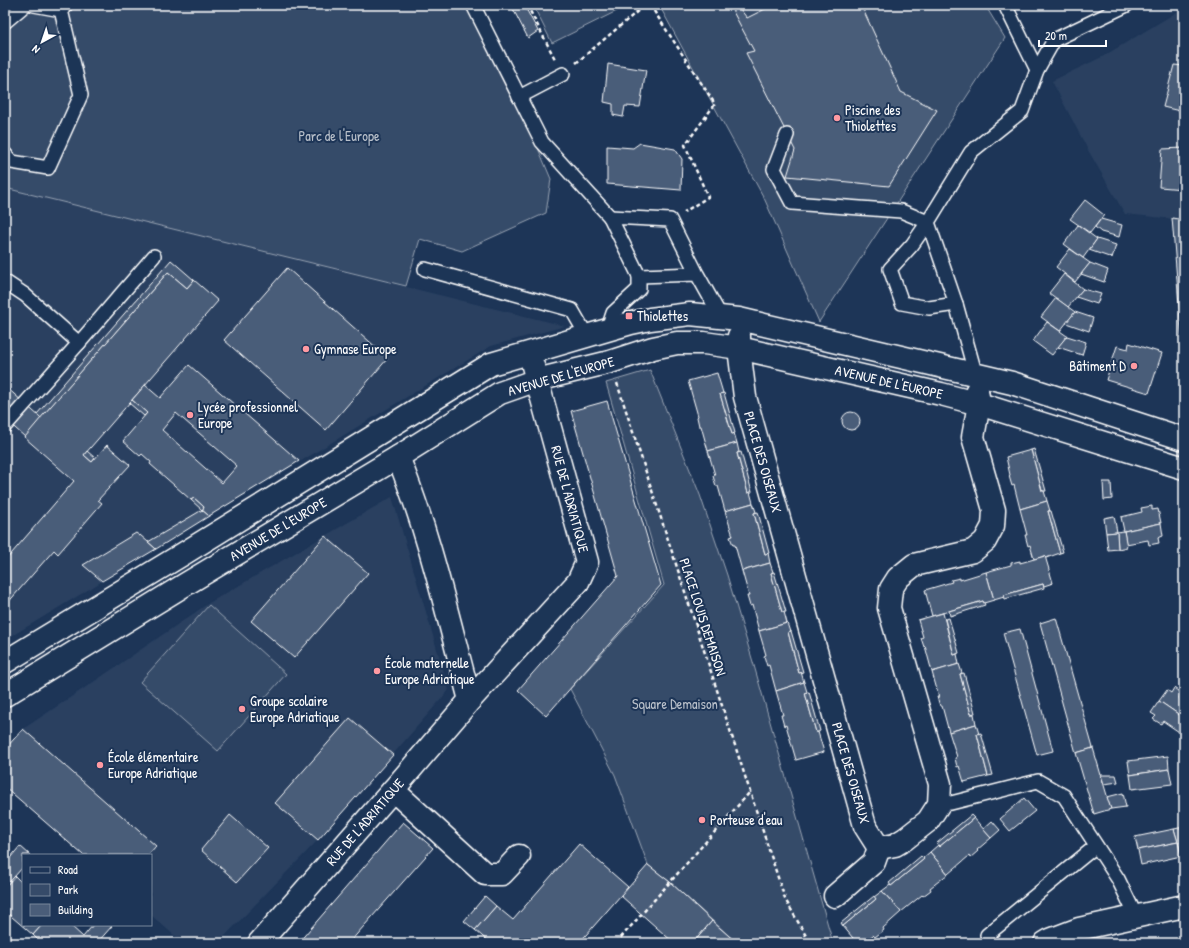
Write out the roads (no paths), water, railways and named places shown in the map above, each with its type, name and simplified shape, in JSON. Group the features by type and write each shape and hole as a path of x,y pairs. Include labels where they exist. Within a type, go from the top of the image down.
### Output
{"street":[{"name":"AVENUE DE L'EUROPE","path":"5,662 491,364 650,319 690,314 730,318 1012,384 1184,438"},
{"name":"PLACE DES OISEAUX","path":"730,318 739,348 745,398 865,826 879,848"},
{"name":"AVENUE DE L'EUROPE","path":"5,695 398,457 500,393 537,380 610,362 653,348 677,343 739,348 979,404 1184,468"},
{"name":"RUE DE L'ADRIATIQUE","path":"259,943 470,700 578,582 587,562 530,352"},
{"path":"835,896 874,862 879,848 895,845 906,839 928,821 939,804 940,784 889,608 891,589 898,578 914,565 973,551 985,541 993,526 994,510 973,437 979,404 976,376"},
{"path":"398,457 410,486 424,529 470,700"},
{"path":"393,790 486,874 502,874 519,856"},
{"path":"1049,942 1080,929 1184,906"}],"lane":[{"path":"5,22 24,5"},
{"path":"5,154 12,162 48,168 81,95 63,7 34,5"},
{"path":"425,270 572,310 597,334 613,313 639,289 639,276 610,217 542,142 473,5"},
{"path":"1005,5 1037,70"},
{"path":"956,304 929,308 902,303 890,269 912,245 928,222 971,152 1022,111 1037,70 1054,40 1127,5"},
{"path":"519,97 563,74"},
{"path":"788,135 774,169 792,204 901,211 928,222 956,304 976,376"},
{"path":"610,217 670,220 697,274 730,318"},
{"path":"5,426 154,256"},
{"path":"639,276 697,274"},
{"path":"5,283 24,295 79,343"},
{"path":"939,804 951,803 1038,781 1064,796 1118,879 1136,916"},
{"path":"987,934 1096,846"}],"place":[{"name":"Piscine des Thiolettes","path":"837,118"},
{"name":"Thiolettes","path":"629,316"},
{"name":"Gymnase Europe","path":"306,349"},
{"name":"Bâtiment D","path":"1134,366"},
{"name":"Lycée professionnel Europe","path":"190,415"},
{"name":"École maternelle Europe Adriatique","path":"377,671"},
{"name":"Groupe scolaire Europe Adriatique","path":"242,709"},
{"name":"École élémentaire Europe Adriatique","path":"100,765"},
{"name":"Porteuse d'eau","path":"702,820"}],"park label":[{"name":"Parc de l'Europe","path":"339,136"},
{"name":"Square Demaison","path":"675,704"}]}
